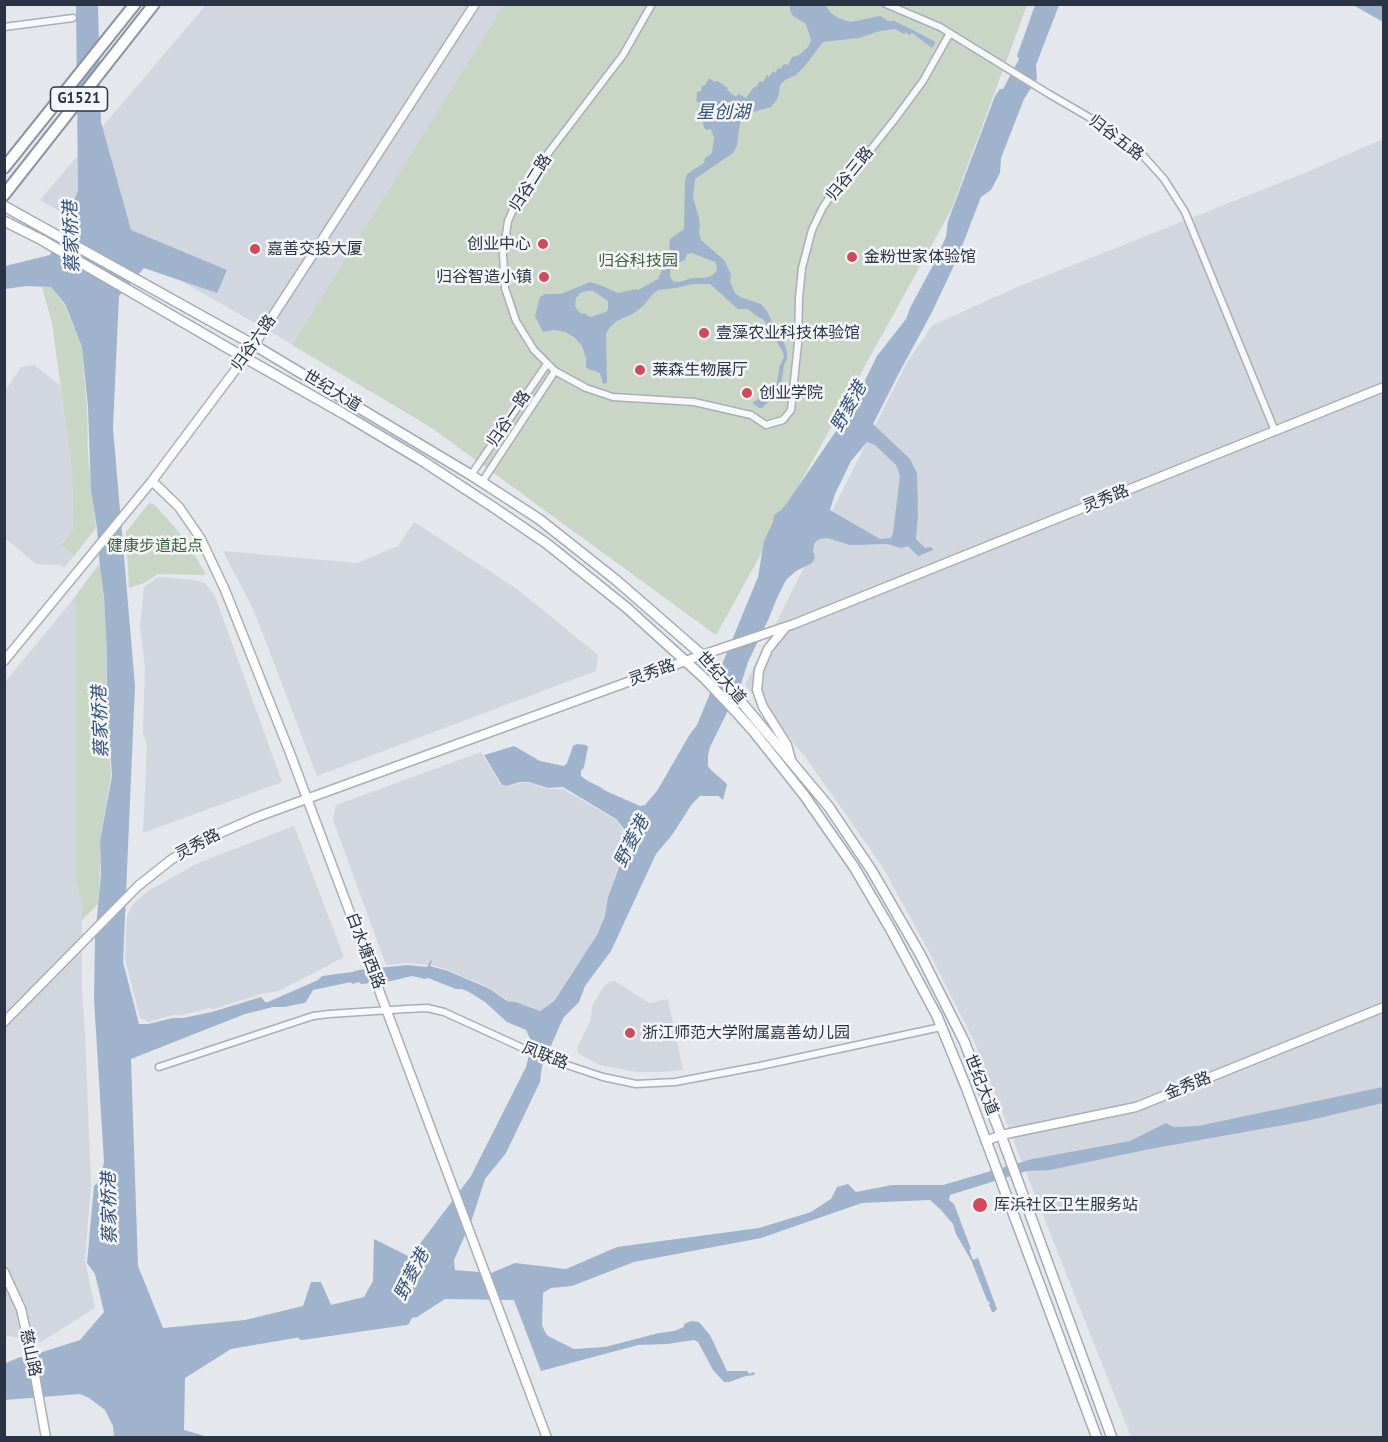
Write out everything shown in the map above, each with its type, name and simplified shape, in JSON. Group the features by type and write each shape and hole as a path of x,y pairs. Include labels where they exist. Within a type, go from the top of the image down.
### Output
{"highway":[{"name":"G1521","path":"4,168 135,4"},
{"name":"G1521","path":"4,195 154,4"}],"main road":[{"name":"世纪大道","path":"4,206 254,345 482,482 539,519 616,580 702,655 829,807 866,862 920,954 964,1041 1020,1185 1112,1437"},
{"name":"世纪大道","path":"4,221 142,297 421,460 546,543 627,608 704,678 738,714 804,795 854,867 937,1016 966,1087 1097,1437"}],"street":[{"name":"归谷六路","path":"4,661 122,519 254,345 475,4"},
{"name":"归谷二路","path":"652,4 623,55 520,194 508,221 502,254 505,288 516,321 534,350 555,371 586,388 613,397 694,402 751,414 766,425"},
{"name":"归谷五路","path":"886,4 940,27 1104,126 1138,150 1164,179 1185,212 1275,431"},
{"path":"4,27 73,18"},
{"name":"归谷三路","path":"766,425 783,420 791,410 798,344 801,268 823,207 923,81 950,33"},
{"name":"归谷一路","path":"471,475 547,364"},
{"name":"归谷一路","path":"482,482 555,371"},
{"name":"灵秀路","path":"4,1022 134,890 172,859 208,838 257,817 773,631 1383,387"},
{"name":"白水塘西路","path":"152,481 179,507 201,539 225,590 308,799 547,1437"},
{"path":"786,626 768,650 759,670 757,690 763,707 787,745 791,761"},
{"name":"金秀路","path":"986,1141 1001,1135 1136,1107 1383,1007"},
{"name":"凤联路","path":"159,1068 313,1016 427,1008 444,1012 552,1060 603,1077 636,1084 675,1082 941,1027"},
{"name":"慈山路","path":"4,1272 21,1309 46,1437"}],"shaded area":[{"name":"归谷科技园","path":"206,5 1027,5 951,210 716,635 432,428 330,366 40,200"},
{"path":"1383,139 1383,1437 1131,1437 974,1041 928,950 882,866 806,758 745,685 907,362 933,325 1015,288 1307,172"},
{"path":"34,365 60,385 72,471 73,529 62,542 63,548 74,556 64,568 59,565 36,564 5,538 5,391 21,367"},
{"path":"414,522 517,589 598,655 596,671 317,776 254,611 223,551 357,563 398,546"},
{"path":"158,577 205,583 215,596 282,782 143,833 147,745 143,733 145,667 140,627 144,587"},
{"path":"76,599 76,880 82,906 82,988 91,1184 85,1260 95,1308 41,1342 5,1337 5,682 71,602"},
{"path":"481,752 501,785 507,787 530,783 548,789 563,789 616,820 623,830 625,839 621,859 608,896 605,916 597,935 554,1000 540,1011 508,1001 490,988 432,965 406,963 386,965 333,820 336,805"},
{"path":"294,826 344,957 279,991 261,994 214,1009 172,1015 149,1022 140,1018 125,959 127,916 133,904 148,891 198,863"},
{"name":"浙江师范大学附属嘉善幼儿园","path":"614,981 650,1003 668,999 683,1070 637,1072 600,1065 578,1053 577,1048 591,1019 592,1006 604,986"}],"green space":[{"name":"归谷科技园","path":"504,5 1027,5 951,210 716,635 432,428 292,345"},
{"path":"42,287 51,287 64,304 82,347 88,455 96,528 74,556 61,545 73,529 72,471 52,323"},
{"name":"健康步道起点","path":"149,503 155,505 178,531 206,575 158,574 144,583 129,588 126,532"},
{"path":"99,564 104,597 107,655 106,707 111,776 100,841 98,904 82,920 82,906 76,880 76,600 71,602"}],"water":[{"name":"蔡家桥港","path":"76,5 98,5 101,122 131,230 227,270 217,293 144,268 119,296 113,428 135,686 123,962 139,1024 212,1012 261,997 268,1002 318,980 322,976 407,965 427,967 431,960 430,966 490,989 507,1001 540,1011 554,1001 597,935 622,859 626,840 624,829 616,819 563,787 548,788 529,782 502,785 484,755 514,746 540,761 564,766 573,746 586,745 588,747 581,776 588,781 640,806 645,805 657,791 697,725 758,577 764,541 774,515 787,503 851,409 877,356 906,319 946,237 948,221 995,96 1000,89 1003,89 1019,59 1017,56 1035,5 1059,5 1036,65 1037,79 1024,99 1001,158 1000,173 991,190 981,197 957,259 932,312 873,424 910,459 917,473 916,539 925,548 931,547 933,550 918,556 908,546 901,548 887,544 850,545 827,538 819,539 815,543 813,550 815,558 812,563 796,571 786,580 748,662 741,684 710,747 708,766 727,784 723,800 718,796 700,796 656,854 611,951 585,986 579,1002 564,1017 542,1066 540,1082 506,1153 485,1179 472,1219 454,1260 455,1270 491,1273 515,1263 566,1269 617,1247 759,1228 811,1212 831,1199 837,1187 848,1184 856,1192 892,1185 943,1185 1032,1159 1130,1141 1166,1123 1173,1127 1198,1126 1383,1087 1383,1103 1306,1121 1150,1149 1050,1170 1027,1171 950,1195 949,1200 954,1204 973,1260 978,1258 997,1309 994,1312 992,1312 971,1260 953,1224 930,1200 862,1203 761,1238 634,1262 572,1286 551,1288 543,1293 542,1325 545,1332 548,1336 574,1349 605,1347 674,1331 691,1321 699,1322 710,1335 727,1371 747,1371 755,1374 729,1382 724,1382 713,1370 698,1342 694,1340 638,1345 541,1371 514,1300 445,1299 417,1317 231,1349 185,1378 184,1430 208,1437 114,1437 113,1426 105,1410 80,1394 5,1400 5,1363 80,1340 104,1312 95,1274 87,1263 94,1186 101,1175 104,1162 94,999 95,938 101,874 100,841 112,776 107,707 104,597 91,490 88,407 82,347 65,304 51,287 27,286 5,289 5,266 50,255 78,191","holes":["867,442 875,445 896,465 900,476 891,538 880,539 830,510 851,461","412,976 428,978 469,992 485,1002 507,1022 526,1030 532,1043 526,1067 471,1176 410,1257 374,1239 373,1281 364,1297 331,1305 321,1282 311,1282 303,1306 245,1320 163,1328 138,1266 131,1059 245,1014 304,1003 313,990 351,982 361,984"]},
{"name":"星创湖","path":"790,5 825,5 838,18 851,22 880,16 905,26 935,43 932,48 912,33 904,34 895,29 859,38 823,42 796,75 780,85 779,94 771,107 744,117 740,123 737,146 733,153 695,179 693,197 699,218 701,240 724,260 731,274 730,281 735,293 761,304 767,311 775,329 783,338 787,359 780,395 762,408 752,403 764,395 775,392 780,365 784,357 783,352 763,319 748,309 738,309 710,284 693,284 658,290 634,313 610,327 606,334 607,383 603,384 600,373 586,368 582,346 574,337 554,330 543,332 535,316 540,297 545,294 561,294 590,282 618,293 638,290 658,279 672,255 669,249 670,239 684,229 687,174 704,163 705,158 712,153 714,138 711,129 706,130 704,127 698,105 700,103 696,101 697,92 701,91 709,78 728,88 727,90 736,97 739,93 746,98 767,75 769,77 773,71 775,73 784,64 788,65 792,57 799,55 809,46 811,40 806,24 793,16","holes":["692,253 715,262 716,272 705,278 673,281 670,277 670,268 685,260 687,254","593,291 608,301 606,312 590,317 578,311 575,306 576,298 580,293"]},
{"path":"1353,5 1383,5 1383,22"}],"waterway":[{"name":"野菱港","path":"302,1336 406,1321 411,1310"}],"place":[{"name":"创业中心","path":"543,244"},
{"name":"嘉善交投大厦","path":"255,249"},
{"name":"金粉世家体验馆","path":"852,257"},
{"name":"归谷智造小镇","path":"544,277"},
{"name":"壹藻农业科技体验馆","path":"704,333"},
{"name":"莱森生物展厅","path":"640,370"},
{"name":"创业学院","path":"747,393"},
{"name":"浙江师范大学附属嘉善幼儿园","path":"630,1033"},
{"name":"厍浜社区卫生服务站","path":"980,1205"}]}
